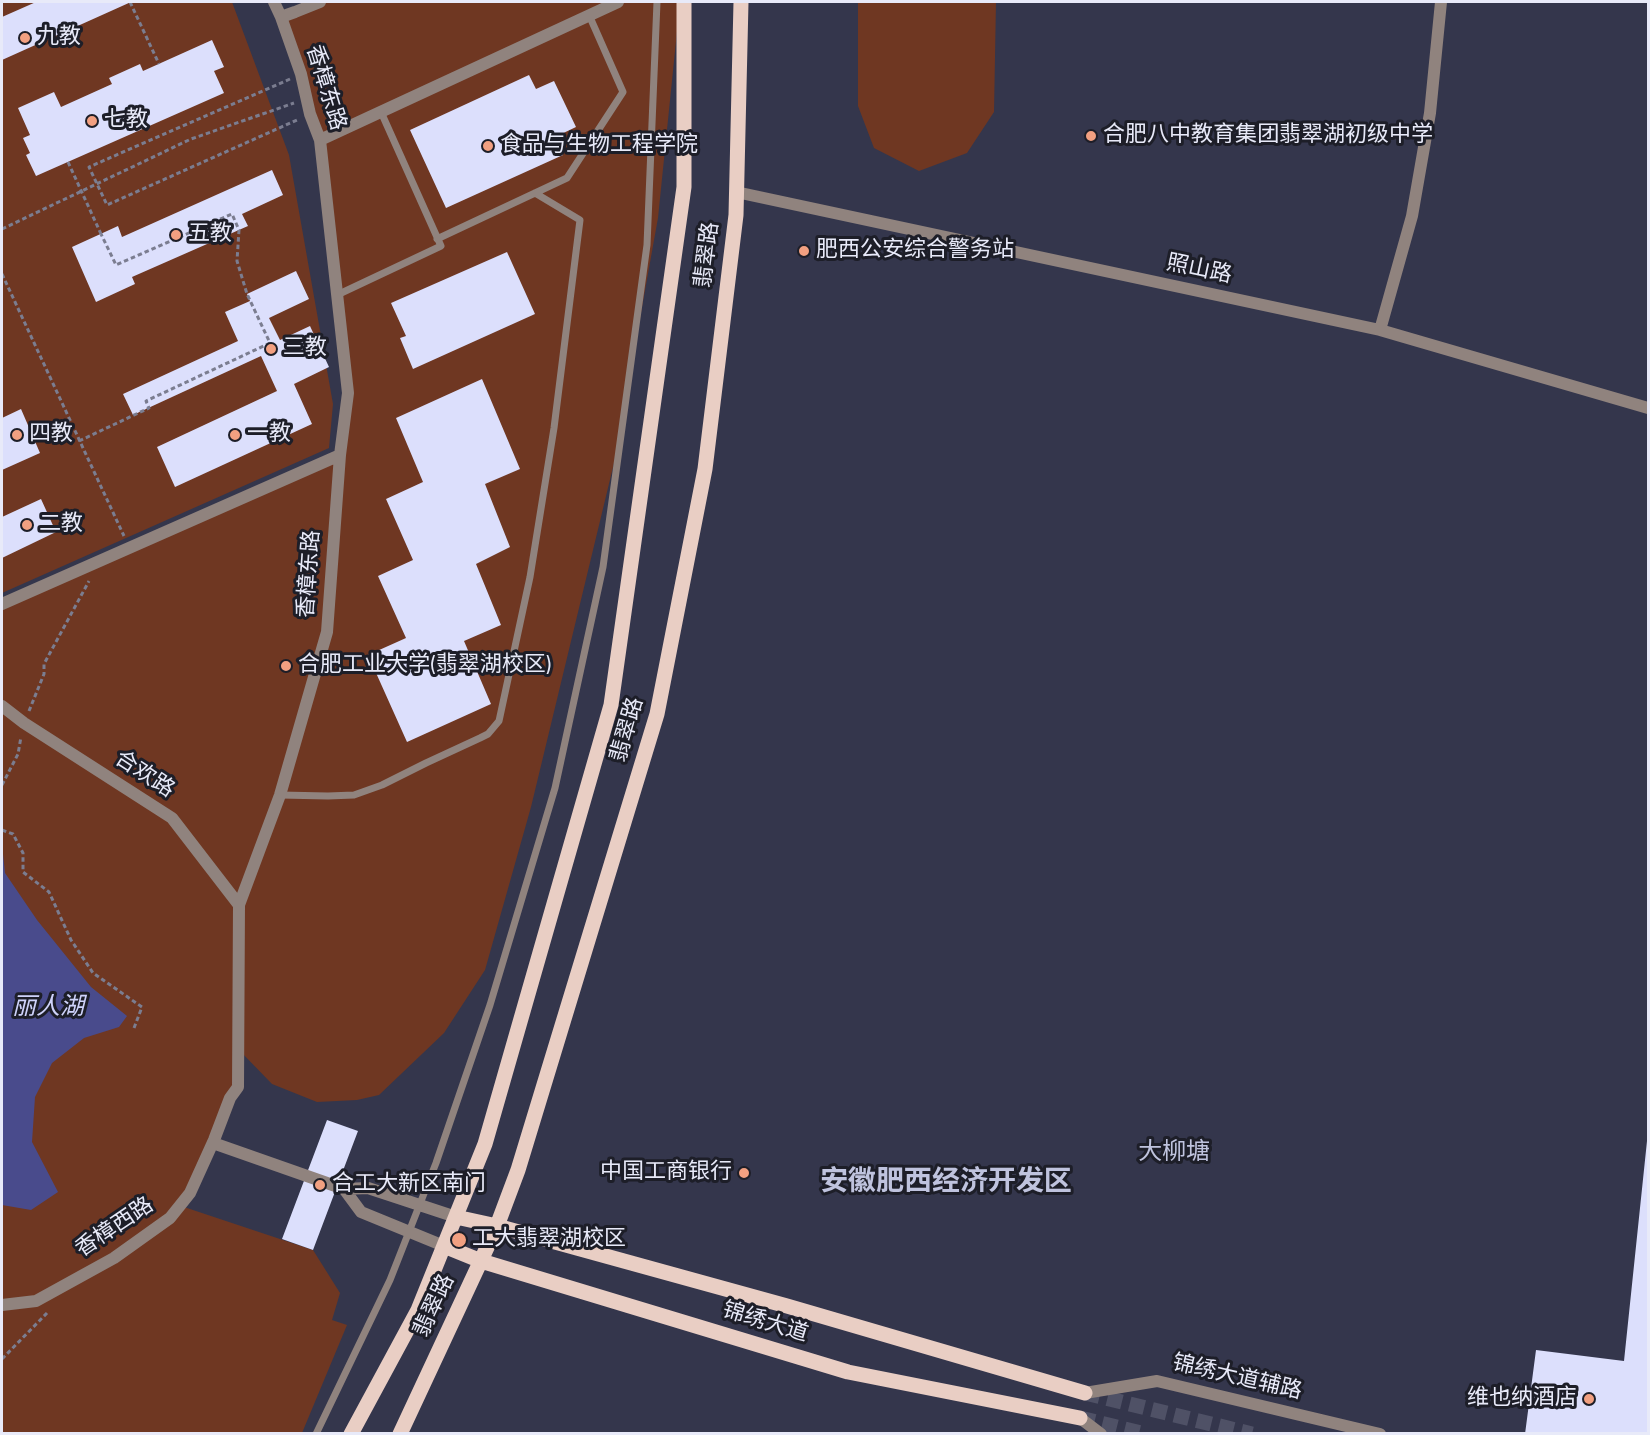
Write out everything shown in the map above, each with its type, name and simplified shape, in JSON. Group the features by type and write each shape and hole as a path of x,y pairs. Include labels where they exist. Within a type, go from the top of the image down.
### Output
{"main road":[{"name":"翡翠路","path":"351,1434 418,1311 485,1144 611,705 684,187 684,2"},
{"name":"翡翠路","path":"400,1434 497,1227 518,1170 657,714 705,469 736,215 741,2"},
{"name":"锦绣大道","path":"456,1217 787,1306 1084,1392"},
{"name":"锦绣大道","path":"444,1246 481,1261 848,1372 1080,1418"}],"street":[{"name":"香樟东路","path":"213,1141 230,1098 238,1087 239,905 280,795 327,632 340,455 348,393 320,140 310,114 301,74 274,2"},
{"path":"281,17 320,2"},
{"path":"320,140 618,2"},
{"path":"1380,330 1412,216 1430,113 1441,2"},
{"name":"照山路","path":"736,192 1380,330 1648,408"},
{"path":"2,604 340,455"},
{"name":"合欢路","path":"2,706 24,723 172,818 239,905"},
{"path":"213,1141 344,1189 368,1188 456,1217"},
{"name":"香樟西路","path":"2,1305 36,1301 114,1258 171,1218 190,1193 213,1141"},
{"path":"344,1189 361,1212 444,1246"},
{"name":"锦绣大道辅路","path":"1084,1392 1157,1381 1380,1434"},
{"path":"1080,1418 1101,1434"}],"lane":[{"path":"316,1434 390,1280 439,1157 490,1005 555,788 603,567 646,245 657,2"},
{"path":"437,239 567,178 623,92 590,15"},
{"path":"337,296 441,246 381,112"},
{"path":"280,795 354,795 382,785 488,734 499,721 530,577 552,440 580,220 535,193"}],"path":[{"path":"130,2 159,64"},
{"path":"301,74 89,167 107,205 310,114"},
{"path":"2,229 191,139 307,99"},
{"path":"68,162 116,265 232,214 239,230 237,261 247,294 270,343 146,401 149,408 79,441"},
{"path":"2,274 125,538"},
{"path":"2,785 18,754 24,723 44,674 44,664 83,593 97,562"},
{"path":"2,830 13,834 22,854 23,872 49,892 71,939 93,973 142,1007 134,1028"},
{"path":"2,1359 51,1308"}],"shaded area":[{"path":"2,2 232,2 289,155 333,404 329,448 2,593"},
{"name":"合肥工业大学(翡翠湖校区)","path":"320,2 680,2 658,218 614,463 531,807 485,970 444,1033 379,1095 357,1100 317,1102 272,1084 239,1050 230,1098 181,1206 313,1250 340,1293 332,1320 347,1325 302,1433 2,1433 2,604 340,455 348,393 321,138 281,17"},
{"path":"858,2 996,2 994,112 967,153 919,171 874,148 858,106"}],"water":[{"name":"丽人湖","path":"2,854 5,873 37,920 91,987 127,1016 119,1027 84,1038 52,1063 35,1097 32,1142 58,1192 31,1210 2,1205"}],"building":[{"name":"九教","path":"36,2 131,2 2,60 2,17"},
{"name":"七教","path":"212,40 224,67 214,71 224,93 36,176 26,155 30,153 23,138 30,135 18,108 54,92 61,107 112,84 109,78 140,64 143,71"},
{"name":"食品与生物工程学院","path":"529,75 536,89 554,81 576,127 555,137 563,155 446,208 410,130"},
{"name":"五教","path":"272,170 283,195 242,214 248,226 132,277 135,284 96,302 72,247 118,226 122,237"},
{"path":"507,252 535,314 413,369 400,338 406,336 391,303"},
{"path":"296,271 309,299 269,318 280,340 310,326 329,367 294,384 312,424 175,487 157,447 277,391 261,356 133,415 123,394 238,341 225,312 250,301 247,294"},
{"path":"482,379 520,469 485,484 510,547 476,564 501,625 464,641 491,704 407,742 368,655 406,638 378,576 413,560 386,499 423,482 396,418"},
{"name":"四教","path":"21,409 40,453 2,470 2,418"},
{"name":"二教","path":"41,499 56,532 2,558 2,517"},
{"name":"合工大新区南门","path":"327,1120 358,1131 313,1250 282,1239"},
{"name":"维也纳酒店","path":"1647,1141 1648,1434 1525,1434 1536,1350 1624,1361"}],"tunnel":[{"path":"1085,1393 1252,1434"},
{"path":"1080,1418 1145,1434"}],"place":[{"name":"九教","path":"25,38"},
{"name":"七教","path":"92,121"},
{"name":"合肥八中教育集团翡翠湖初级中学","path":"1091,136"},
{"name":"食品与生物工程学院","path":"488,146"},
{"name":"五教","path":"176,235"},
{"name":"肥西公安综合警务站","path":"804,251"},
{"name":"三教","path":"271,349"},
{"name":"四教","path":"17,435"},
{"name":"一教","path":"235,435"},
{"name":"二教","path":"27,525"},
{"name":"合肥工业大学(翡翠湖校区)","path":"286,666"},
{"name":"中国工商银行","path":"744,1173"},
{"name":"合工大新区南门","path":"320,1185"},
{"name":"工大翡翠湖校区","path":"459,1240"},
{"name":"维也纳酒店","path":"1589,1399"}],"district":[{"name":"大柳塘","path":"1174,1153"},
{"name":"安徽肥西经济开发区","path":"946,1183"}]}
